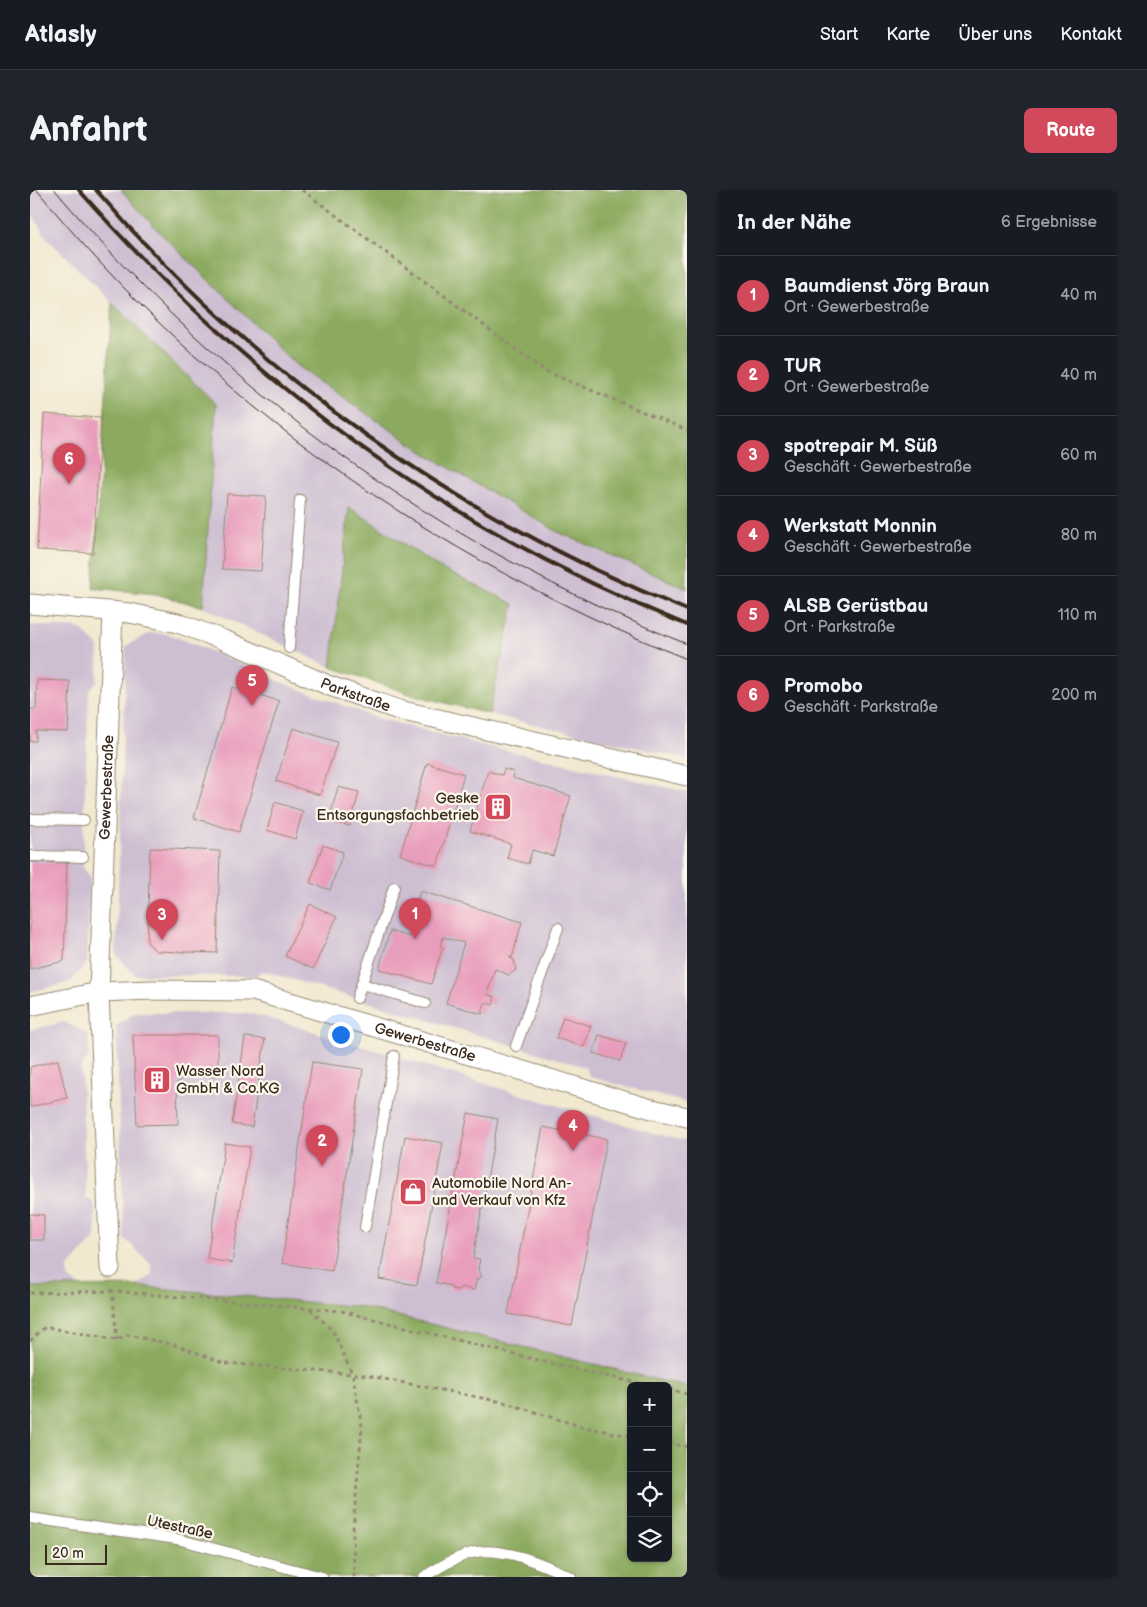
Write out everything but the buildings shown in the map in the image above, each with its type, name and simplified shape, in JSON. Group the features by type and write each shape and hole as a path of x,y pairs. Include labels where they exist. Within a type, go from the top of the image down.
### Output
{"street":[{"name":"Parkstraße","path":"30,604 153,616 186,625 330,686 399,710 687,776"},
{"name":"Gewerbestraße","path":"110,1268 99,992 113,611"},
{"name":"Gewerbestraße","path":"30,1006 99,992 215,990 266,993 648,1108 687,1118"}],"lane":[{"path":"289,648 300,500"},
{"path":"30,819 84,820"},
{"path":"30,856 83,857"},
{"path":"357,998 394,887"},
{"path":"516,1046 558,928"},
{"path":"362,984 424,1004"},
{"path":"365,1227 394,1056"},
{"name":"Utestraße","path":"30,1518 176,1540 322,1577"},
{"path":"424,1577 444,1564 476,1552 510,1554 571,1577"}],"path":[{"path":"302,190 545,372 687,430"},
{"path":"110,1268 117,1340"},
{"path":"30,1293 112,1291 341,1311 456,1341 634,1382"},
{"path":"310,1309 333,1331 352,1376 362,1427 353,1529 354,1577"},
{"path":"30,1341 45,1327 117,1340 128,1335 176,1345 225,1362 270,1365 352,1376 364,1375 503,1402 583,1427 627,1435"},
{"path":"672,1391 687,1394"},
{"path":"672,1444 687,1447"}],"shaded area":[{"path":"30,190 121,190 162,235 298,366 426,454 555,531 687,589 687,759 489,714 513,604 440,568 349,507 331,667 203,607 216,404 200,391 45,236 30,210"},
{"path":"30,625 79,628 99,647 97,682 89,690 84,820 83,868 90,876 87,962 71,982 30,992"},
{"path":"150,633 168,634 293,687 380,719 687,792 687,1103 590,1077 585,1067 264,971 254,976 135,975 116,955 126,646"},
{"path":"135,1013 244,1013 262,1016 539,1100 687,1141 687,1387 361,1307 137,1286 152,1275 152,1265 124,1238 116,1026"},
{"path":"64,1022 88,1034 89,1057 81,1066 86,1197 95,1204 96,1237 68,1268 69,1279 85,1288 30,1287 30,1030"}],"green space":[{"path":"121,190 687,190 687,589 556,531 426,454 297,366 162,235"},
{"path":"112,303 216,404 203,607 155,594 93,588"},
{"path":"349,507 440,568 514,604 489,714 410,694 331,667"},
{"path":"137,1286 361,1307 667,1382 627,1382 627,1562 672,1562 672,1383 687,1387 687,1577 30,1577 30,1287"}],"tram line":[{"path":"37,190 104,267 175,338 252,405 332,466 416,522 504,573 594,619 687,659"},
{"path":"55,190 121,264 191,333 265,397 343,456 424,511 509,561 596,605 687,644"}],"railway":[{"path":"79,190 144,260 212,326 283,387 357,444 434,496 515,544 599,587 687,625"},
{"path":"96,190 158,257 224,321 293,380 366,435 443,486 522,532 603,573 687,610"}],"place":[{"name":"Promobo","path":"69,484"},
{"name":"ALSB Gerüstbau","path":"252,706"},
{"name":"Geske Entsorgungsfachbetrieb","path":"498,807"},
{"name":"Baumdienst Jörg Braun","path":"415,939"},
{"name":"spotrepair M. Süß","path":"162,940"},
{"name":"Wasser Nord GmbH & Co.KG","path":"157,1080"},
{"name":"Werkstatt Monnin","path":"573,1151"},
{"name":"TUR","path":"322,1166"},
{"name":"Automobile Nord An- und Verkauf von Kfz","path":"413,1192"}]}
